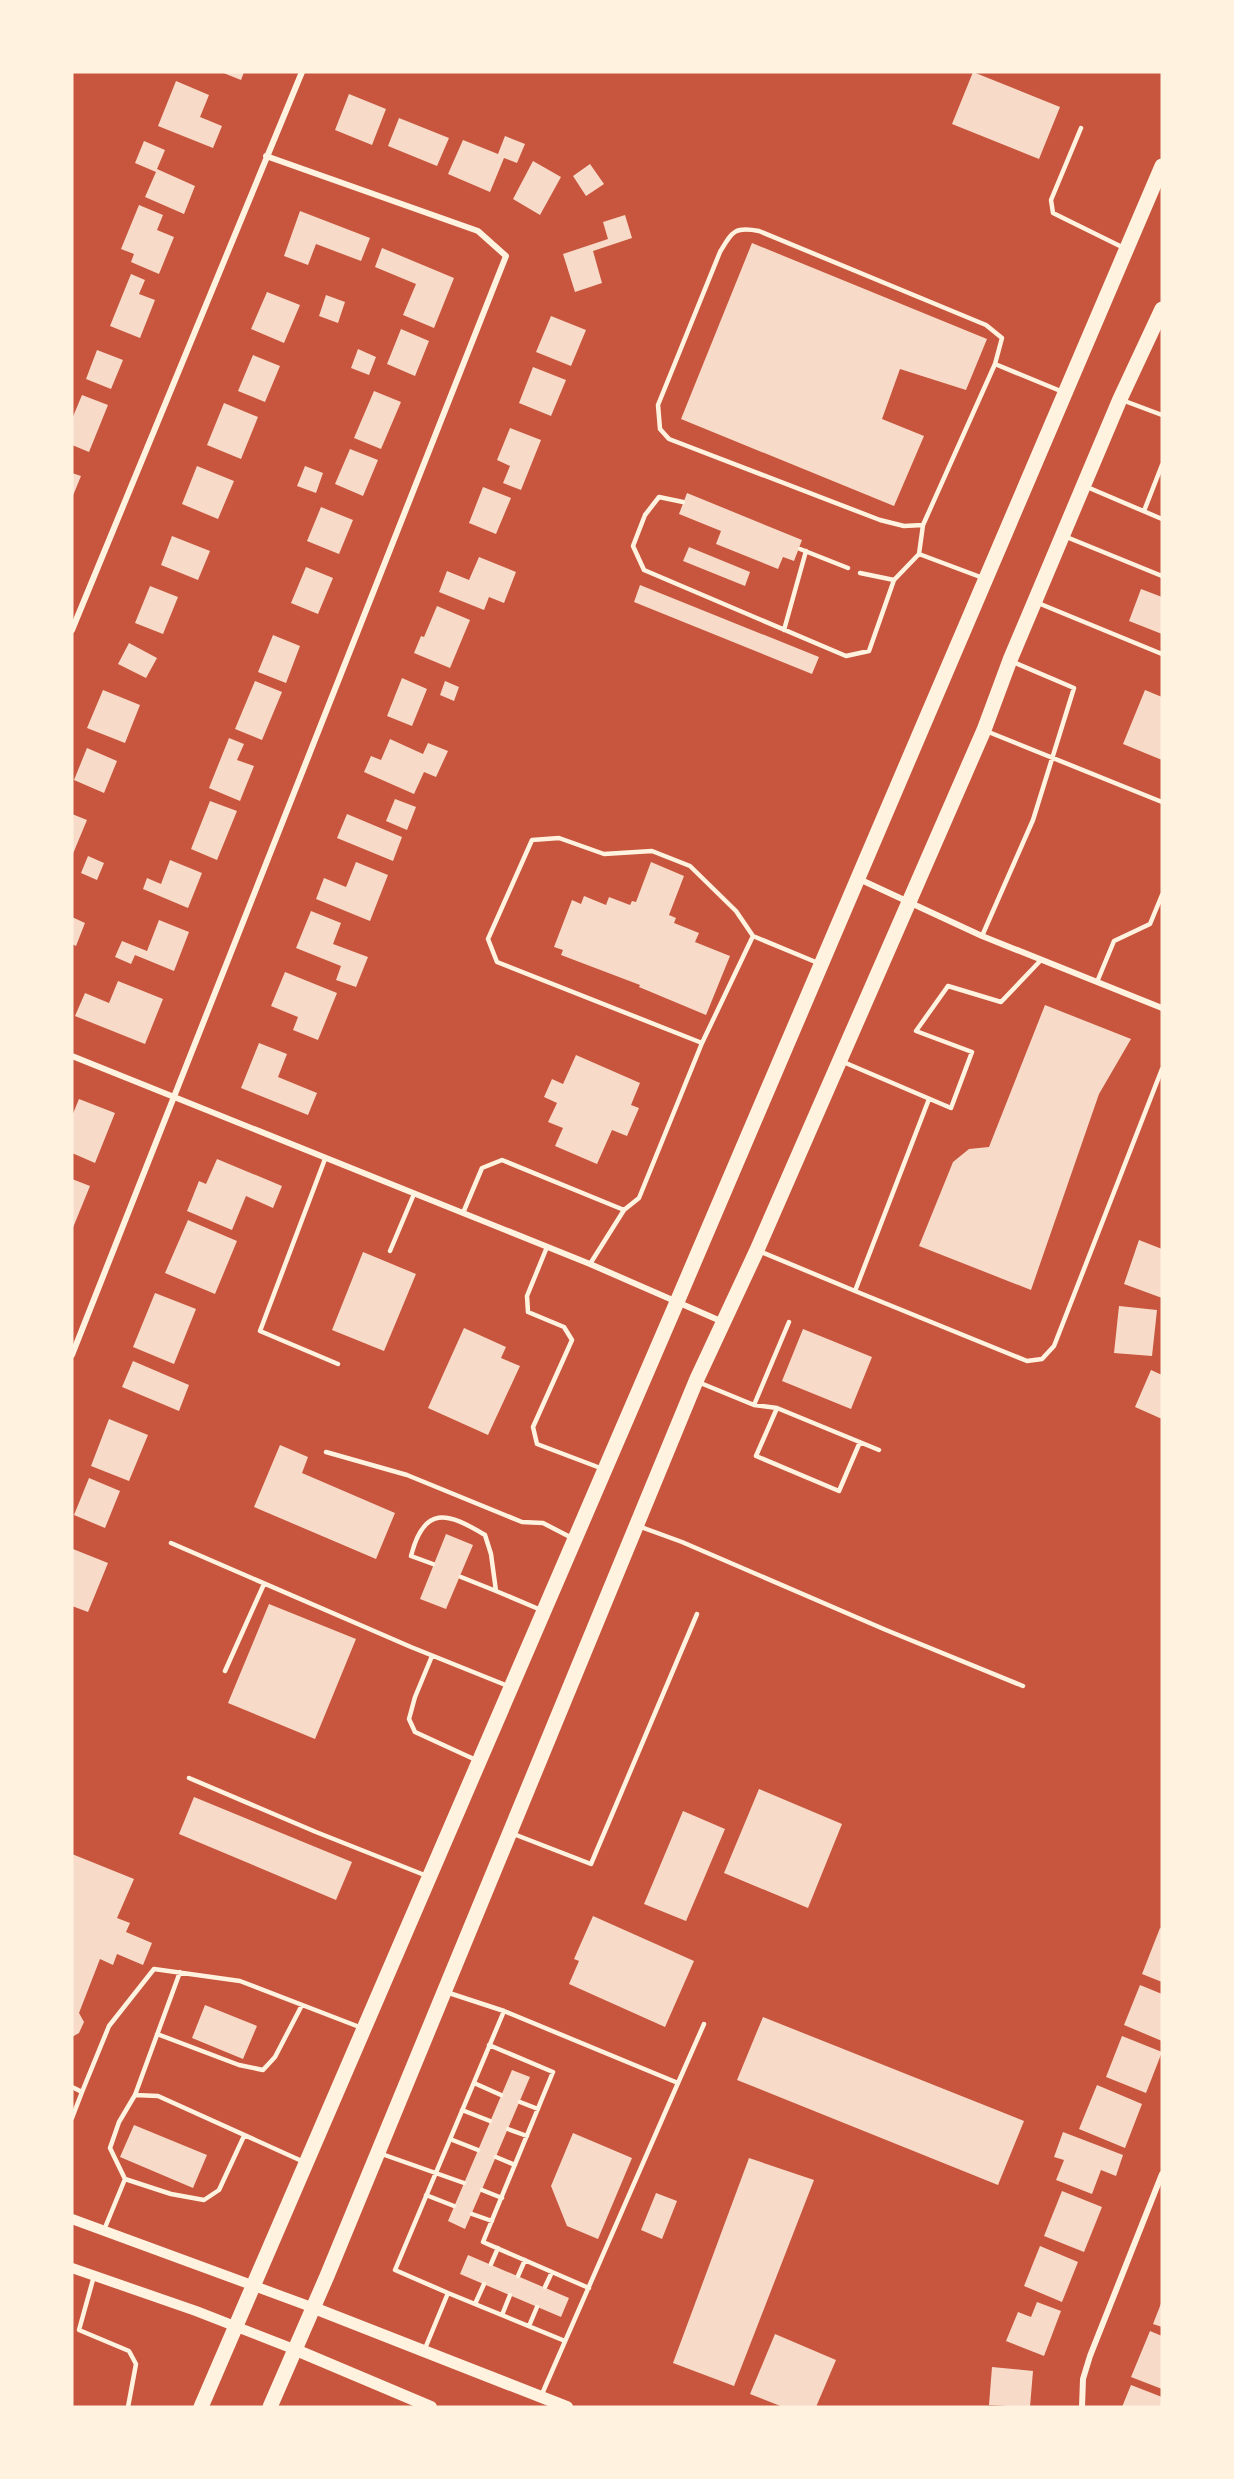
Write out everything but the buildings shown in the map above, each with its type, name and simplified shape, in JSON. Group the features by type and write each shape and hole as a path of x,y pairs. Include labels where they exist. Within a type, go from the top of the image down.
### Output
{"main road":[{"path":"201,2407 677,1302 1162,166"},
{"path":"270,2407 314,2308 696,1381 757,1250 909,903 984,730 1010,660 1120,399 1162,309"},
{"path":"314,2308 567,2407"},
{"path":"296,2350 432,2407"}],"street":[{"path":"72,630 302,72"},
{"path":"72,1355 506,256 478,231 266,156"},
{"path":"857,879 982,936 1162,1008"},
{"path":"72,1056 590,1264 724,1322"},
{"path":"1082,2407 1083,2379 1090,2356 1162,2174"},
{"path":"72,2219 314,2308"},
{"path":"72,2268 296,2350"}],"lane":[{"path":"1081,128 1051,200 1053,213 1126,250"},
{"path":"683,502 659,497 645,515 633,546 644,570 846,656 868,651 894,580 919,554 923,525 995,364 1002,338 986,325 759,231 742,228 731,233 720,252 658,405 660,429 669,439 880,520 904,526 923,525"},
{"path":"995,364 1065,393"},
{"path":"1120,399 1162,415"},
{"path":"1144,511 1162,465"},
{"path":"1084,486 1162,519"},
{"path":"1063,535 1162,576"},
{"path":"800,549 848,568"},
{"path":"784,630 806,551"},
{"path":"919,554 986,579"},
{"path":"860,573 894,580"},
{"path":"1035,602 1162,654"},
{"path":"982,936 1033,820 1074,688 1010,660"},
{"path":"984,730 1162,802"},
{"path":"702,1043 497,962 488,939 532,840 559,838 604,854 652,851 690,866 736,911 753,936 821,964"},
{"path":"1097,982 1114,941 1150,924 1162,895"},
{"path":"590,1264 624,1210 639,1198 702,1043 753,936"},
{"path":"839,1060 951,1108 972,1052 916,1031 948,986 1001,1002 1041,960"},
{"path":"757,1250 1027,1361 1042,1359 1054,1346 1162,1069"},
{"path":"855,1291 929,1099"},
{"path":"325,1159 260,1330 338,1364"},
{"path":"463,1214 482,1168 502,1160 624,1210"},
{"path":"390,1251 414,1194"},
{"path":"547,1247 527,1296 528,1312 564,1327 572,1340 533,1427 537,1444 605,1469"},
{"path":"754,1406 789,1322"},
{"path":"696,1381 754,1406 777,1408 879,1450"},
{"path":"777,1408 756,1456 839,1491 860,1442"},
{"path":"326,1452 407,1475 522,1522 543,1523 575,1539"},
{"path":"433,1564 411,1556 416,1538 426,1522 438,1516 451,1518 485,1535 491,1554 496,1591"},
{"path":"636,1525 1023,1686"},
{"path":"171,1543 432,1656 511,1687"},
{"path":"461,1577 543,1611"},
{"path":"225,1671 264,1584"},
{"path":"509,1832 591,1864 697,1614"},
{"path":"432,1656 415,1697 409,1719 415,1732 478,1762"},
{"path":"189,1778 316,1832 429,1876"},
{"path":"72,2118 109,2026 154,1969 240,1981 364,2029"},
{"path":"104,2232 125,2179 111,2148 119,2122 135,2095 180,1972"},
{"path":"443,1991 504,2011 678,2083"},
{"path":"157,2034 239,2064 263,2070 275,2057 302,2005"},
{"path":"504,2011 395,2270 566,2341"},
{"path":"541,2397 704,2024"},
{"path":"489,2045 553,2072 483,2242 589,2288"},
{"path":"474,2083 501,2095"},
{"path":"72,2087 82,2092"},
{"path":"135,2095 158,2096 306,2162"},
{"path":"520,2102 538,2109"},
{"path":"462,2110 490,2121"},
{"path":"508,2129 527,2136"},
{"path":"125,2179 171,2194 204,2200 219,2190 244,2136"},
{"path":"450,2139 478,2150"},
{"path":"377,2152 464,2182"},
{"path":"496,2157 515,2165"},
{"path":"482,2190 502,2198"},
{"path":"426,2195 454,2206"},
{"path":"472,2214 492,2221"},
{"path":"491,2265 498,2248"},
{"path":"518,2276 525,2260"},
{"path":"545,2287 552,2272"},
{"path":"72,2334 79,2330 94,2276"},
{"path":"475,2304 483,2284"},
{"path":"424,2351 448,2293"},
{"path":"502,2315 510,2295"},
{"path":"529,2326 537,2307"},
{"path":"79,2330 129,2351 136,2364 128,2407"}]}
